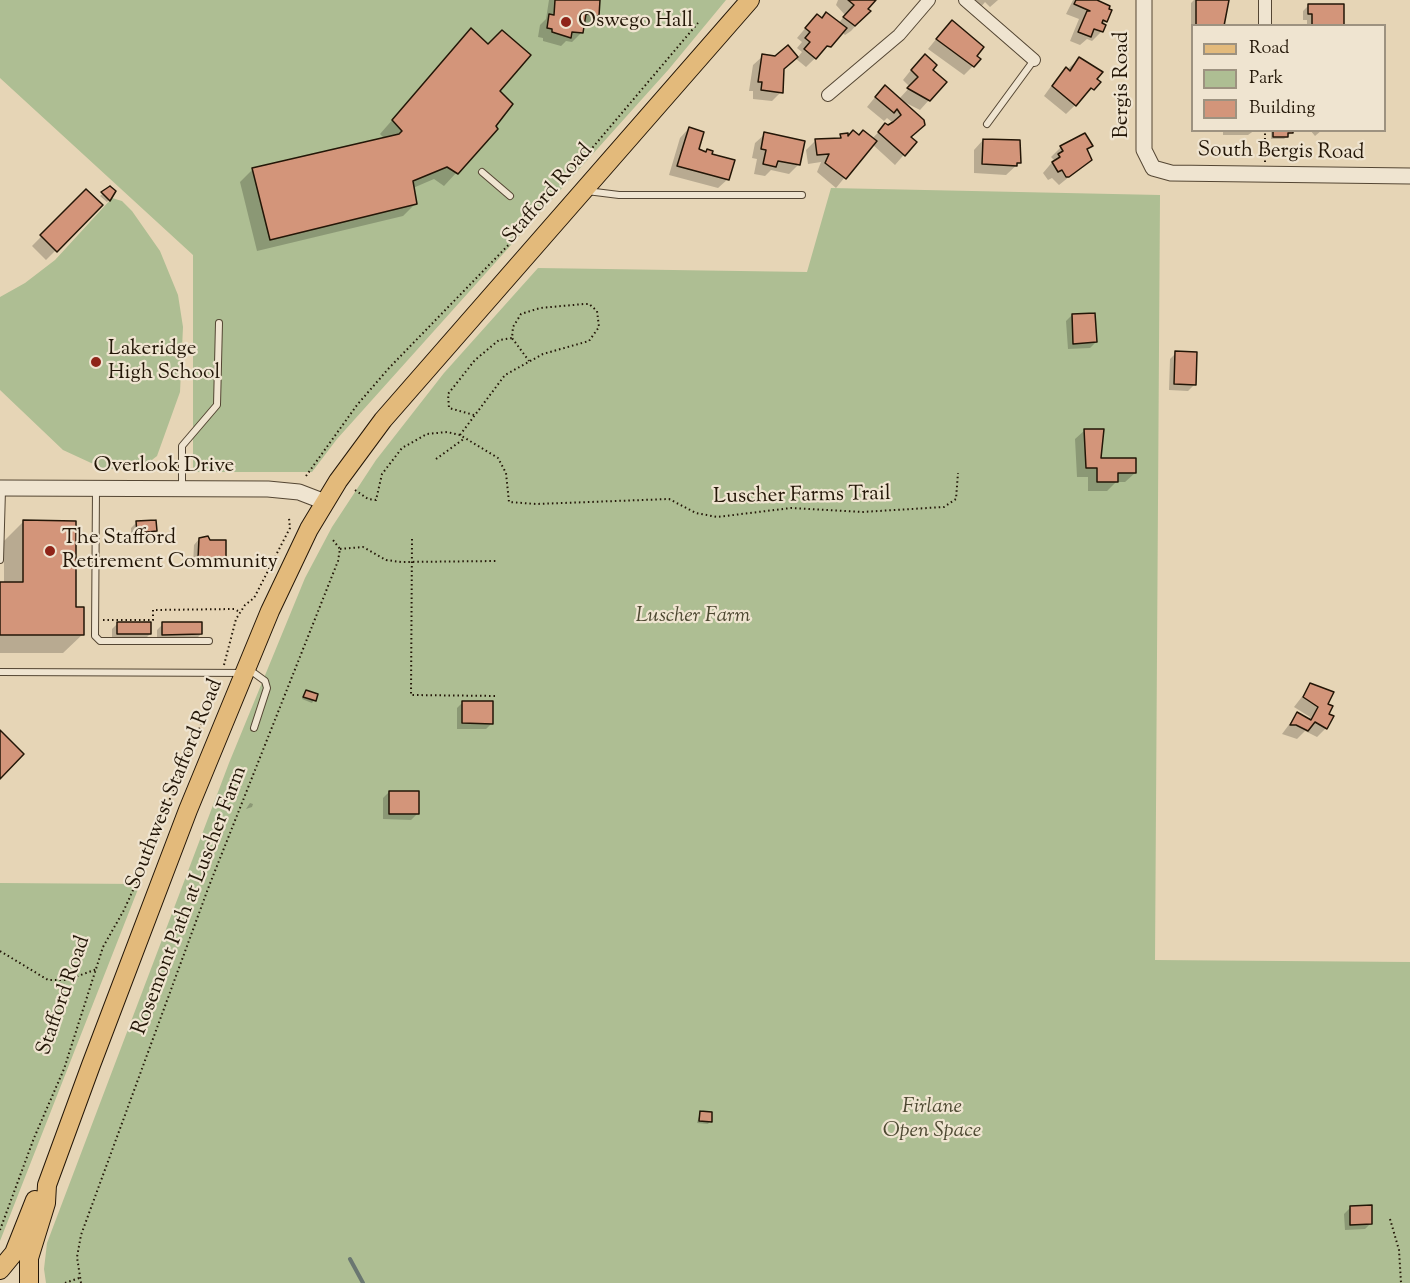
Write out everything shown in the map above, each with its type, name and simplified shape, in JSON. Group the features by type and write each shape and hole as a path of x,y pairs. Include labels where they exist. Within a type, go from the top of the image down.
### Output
{"main road":[{"name":"Stafford Road","path":"382,420 750,0"},
{"name":"Southwest Stafford Road","path":"29,1283 29,1258 46,1203 47,1185 155,896 280,587 325,502 382,420"},
{"name":"Southwest Stafford Road","path":"0,1270 14,1253 35,1199 47,1185"},
{"path":"0,1276 22,1283"}],"street":[{"path":"828,95 899,35 929,0"},
{"path":"965,0 1034,60"},
{"name":"Bergis Road","path":"1144,0 1144,150 1153,168"},
{"path":"1265,0 1265,24"},
{"name":"South Bergis Road","path":"1153,168 1170,173 1410,176"},
{"name":"Overlook Drive","path":"1,488 287,490 325,502"}],"lane":[{"path":"987,124 1034,60"},
{"path":"482,172 510,196"},
{"path":"583,191 619,195 802,195"},
{"path":"182,489 182,446 217,405 219,323"},
{"path":"0,560 1,488"},
{"path":"96,488 95,636 100,641 209,641"},
{"path":"0,672 246,672 260,676 267,688 254,728"}],"path":[{"path":"306,476 357,405 388,368 522,231 698,23"},
{"path":"1265,132 1265,174"},
{"path":"460,435 505,375 529,361 558,349 583,345 589,341 599,327 597,311 589,304 527,311 517,319 512,338"},
{"path":"512,338 529,361"},
{"path":"474,415 449,408 448,394 476,360 499,340 512,338"},
{"path":"355,490 368,499 376,500 382,474 402,448 417,438 432,432 451,432 465,438 436,459"},
{"name":"Luscher Farms Trail","path":"465,438 498,458 506,473 509,502 536,504 669,499 696,513 717,517 791,508 862,512 944,507 956,499 958,473"},
{"name":"Stafford Road","path":"0,1230 34,1138 64,1069 77,1022 88,999 103,947 124,910 152,848 230,651 233,629 240,612 254,598 290,528 289,518"},
{"path":"412,539 411,695 497,696"},
{"path":"333,540 340,549 363,547 386,561 498,561"},
{"name":"Rosemont Path at Luscher Farm","path":"81,1283 77,1257 81,1235 209,886 338,561 340,549"},
{"path":"95,621 153,620 153,610 234,609 240,612"},
{"path":"0,951 48,980 66,980 96,969"},
{"path":"1390,1219 1399,1250 1401,1283"},
{"path":"65,1283 80,1278"}],"green space":[{"path":"0,0 726,0 669,69 337,439 312,472 193,472 193,255 0,78"},
{"name":"Luscher Farm","path":"831,188 1160,195 1155,960 1410,962 1410,1283 46,1283 44,1269 47,1243 229,763 305,578 332,527 376,460 444,373 538,268 807,272"},
{"name":"Lakeridge High School","path":"112,198 122,201 132,211 160,251 178,295 183,327 180,392 157,456 143,467 122,470 102,468 63,450 0,390 0,297 25,283 55,260"},
{"path":"0,883 140,884 0,1241"}],"building":[{"name":"Oswego Hall","path":"555,0 600,0 599,16 586,14 583,33 572,32 571,38 552,32 552,29 547,28 549,14 554,15"},
{"path":"848,0 876,0 868,9 871,11 855,26 843,17 854,5"},
{"path":"1076,0 1097,0 1110,6 1109,9 1112,10 1107,22 1103,20 1102,23 1106,25 1103,32 1094,29 1091,37 1078,32 1087,11 1090,11 1074,4"},
{"path":"1196,0 1229,0 1224,24 1196,24"},
{"path":"1308,4 1344,4 1344,24 1312,24 1312,14 1308,14"},
{"path":"826,12 847,28 831,47 827,46 816,59 804,49 810,42 805,38 810,32 805,28 817,14 822,18"},
{"path":"952,20 984,47 977,56 981,59 974,67 936,39"},
{"path":"471,28 488,44 502,30 531,55 500,91 513,104 496,126 498,129 458,174 447,167 413,181 417,204 270,240 252,168 399,134 402,131 392,120"},
{"path":"788,45 798,57 784,69 783,93 761,90 762,82 758,82 762,54 775,56"},
{"path":"925,54 937,65 933,70 947,82 930,101 907,88 918,77 911,70"},
{"path":"1079,57 1103,72 1097,79 1101,82 1094,90 1091,88 1076,106 1052,86 1066,67 1070,71"},
{"path":"885,85 924,120 925,125 911,137 917,142 905,156 878,132 885,123 888,125 901,115 897,109 894,113 875,97"},
{"path":"689,127 704,132 699,149 706,152 707,149 713,151 712,154 735,160 729,180 677,166"},
{"path":"853,130 859,135 863,130 877,141 846,179 825,163 829,154 817,155 815,139 841,138 840,134 848,133 848,136"},
{"path":"764,132 805,141 800,165 778,161 776,167 763,164 766,150 761,149"},
{"path":"1273,132 1293,132 1288,133 1288,137 1273,137"},
{"path":"1085,133 1093,146 1087,149 1092,160 1066,177 1062,170 1058,172 1052,162 1060,157 1058,154 1063,151 1060,146"},
{"path":"983,139 1020,140 1021,163 1017,163 1017,166 982,164"},
{"path":"110,186 116,191 110,201 101,192"},
{"path":"86,189 103,205 57,252 40,235"},
{"path":"1095,313 1097,342 1073,344 1072,314"},
{"path":"1175,351 1197,352 1196,385 1174,384"},
{"path":"1084,429 1104,429 1101,458 1136,458 1136,473 1118,473 1118,482 1097,482 1097,468 1086,468"},
{"name":"The Stafford Retirement Community","path":"23,520 76,521 76,607 84,607 84,635 0,635 0,582 23,582"},
{"path":"156,520 157,531 137,533 136,521"},
{"path":"208,536 210,540 226,540 226,562 198,559 199,538"},
{"path":"117,622 151,622 151,634 117,634"},
{"path":"162,622 202,622 202,634 162,635"},
{"path":"1310,683 1334,692 1328,704 1333,706 1329,714 1334,716 1327,729 1315,722 1308,731 1296,725 1290,725 1297,712 1311,720 1318,707 1303,697"},
{"path":"306,690 318,694 316,701 303,697"},
{"path":"462,701 493,701 493,724 462,723"},
{"path":"0,730 24,754 0,779"},
{"path":"389,791 419,791 419,814 389,814"},
{"path":"700,1111 712,1112 712,1122 699,1121"},
{"path":"1372,1205 1372,1224 1350,1225 1350,1206"}],"waterway":[{"path":"350,1259 363,1283"}],"place":[{"name":"Oswego Hall","path":"566,22"},
{"name":"Lakeridge High School","path":"96,362"},
{"name":"The Stafford Retirement Community","path":"50,551"}],"park label":[{"name":"Firlane Open Space","path":"932,1120"}]}
